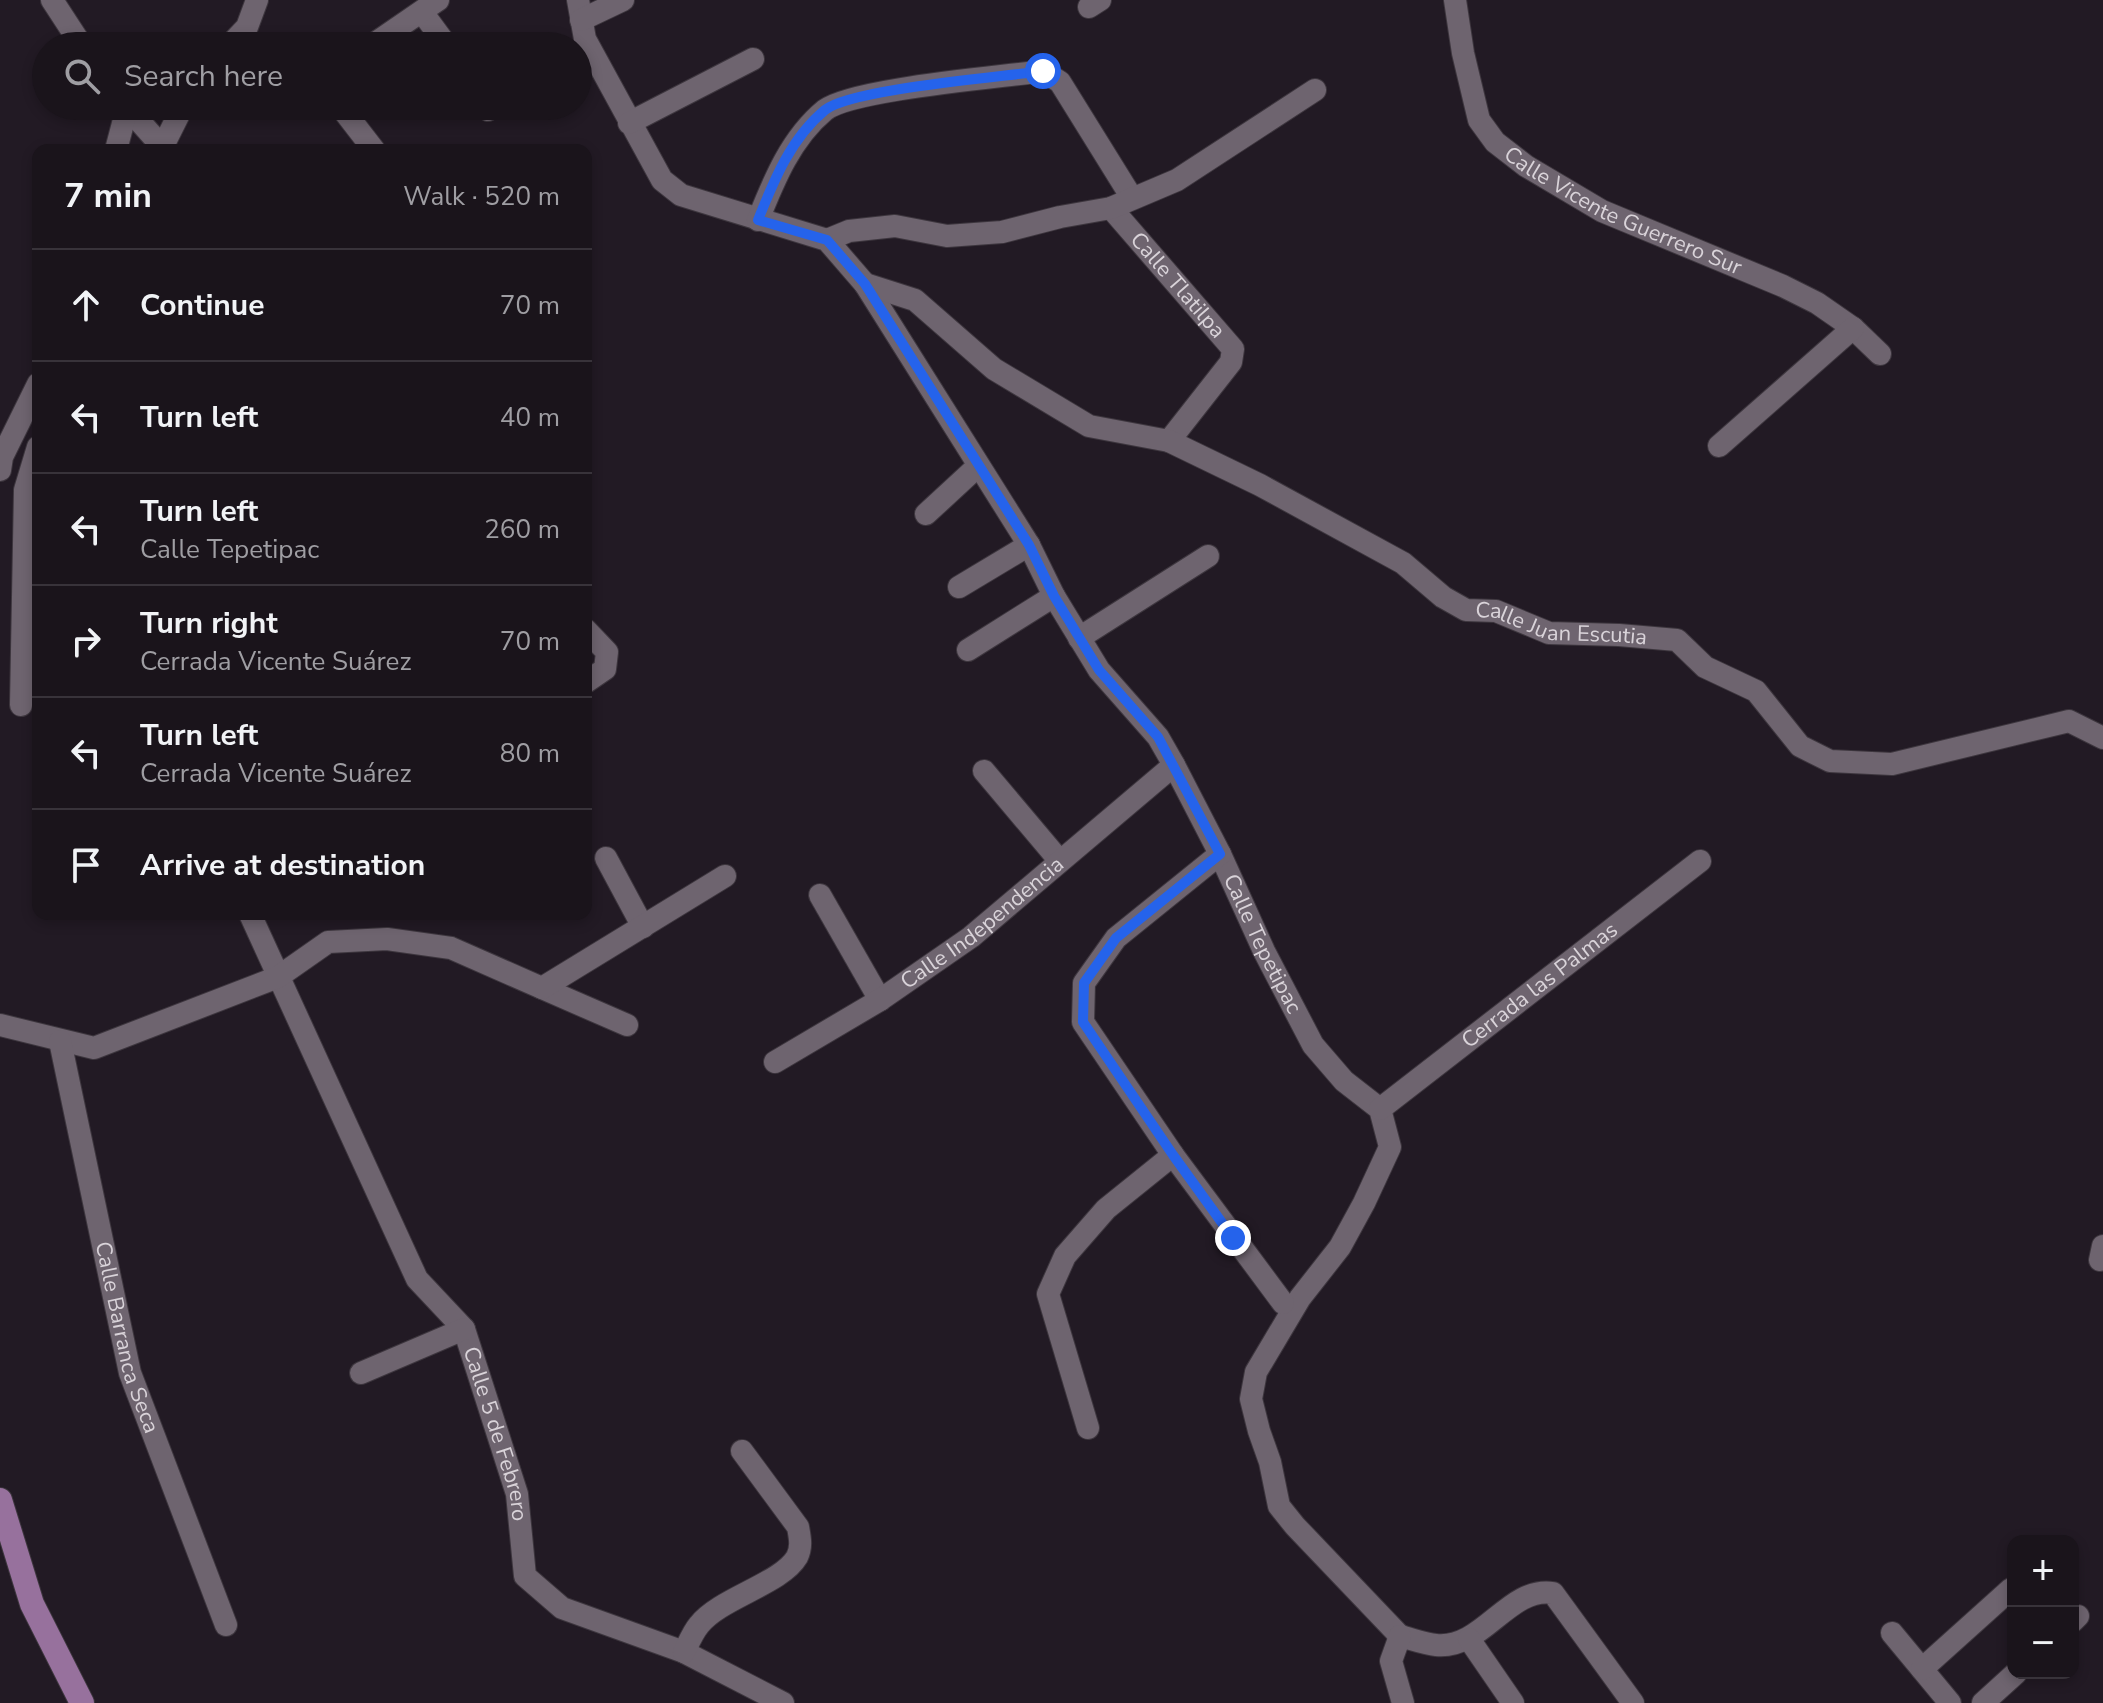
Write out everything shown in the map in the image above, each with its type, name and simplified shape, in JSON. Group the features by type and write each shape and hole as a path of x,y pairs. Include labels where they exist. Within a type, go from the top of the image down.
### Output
{"main road":[{"path":"0,1500 32,1604 82,1703"}],"street":[{"path":"52,0 73,32"},
{"path":"242,32 257,0"},
{"path":"584,32 579,10 623,0"},
{"name":"Calle Vicente Guerrero Sur","path":"1455,0 1463,53 1479,120 1495,142 1526,166 1602,211 1817,303 1853,328 1880,354"},
{"path":"392,32 430,6 441,32"},
{"path":"592,52 662,180 681,195 827,240"},
{"path":"629,123 753,59"},
{"path":"758,220 776,176 796,143 827,109 863,96 1043,71 1060,82 1132,198"},
{"name":"Calle Tlatilpa","path":"827,240 849,231 895,226 947,236 1002,232 1111,208 1177,180 1315,90"},
{"path":"117,144 123,120"},
{"path":"137,120 158,144"},
{"path":"164,144 176,120"},
{"path":"351,120 369,144"},
{"name":"Calle Tlatilpa","path":"1111,208 1233,349 1231,362 1169,441"},
{"name":"Calle Tepetipac","path":"827,240 865,284 1029,545 1054,596 1099,670 1158,737 1220,854 1264,951 1313,1045 1344,1081 1380,1109"},
{"name":"Calle Juan Escutia","path":"865,284 915,300 994,369 1089,426 1169,441 1260,485 1391,557 1443,597 1466,610 1496,611 1549,633 1677,640 1705,667 1756,691 1800,746 1830,761 1892,764 2069,721 2103,738"},
{"path":"1719,446 1853,328"},
{"path":"1,459 32,396"},
{"path":"926,514 978,466"},
{"path":"21,705 31,530 25,490 32,467"},
{"path":"959,587 1029,545"},
{"path":"1079,638 1208,556"},
{"path":"968,650 1054,596"},
{"path":"592,636 607,652 605,669 592,678"},
{"name":"Calle Independencia","path":"775,1062 880,1000 971,937 1174,765"},
{"path":"984,771 1059,860"},
{"path":"1220,854 1116,938 1084,983 1083,1022 1173,1155 1283,1303"},
{"path":"606,858 643,927"},
{"name":"Cerrada las Palmas","path":"1380,1109 1700,861"},
{"path":"542,988 725,876"},
{"path":"820,895 880,1000"},
{"name":"Calle 5 de Febrero","path":"253,920 417,1279 464,1329 517,1494 525,1576 562,1608 684,1652 783,1703"},
{"path":"0,1025 94,1048 278,977 328,942 387,939 451,948 627,1025"},
{"name":"Calle Barranca Seca","path":"60,1041 130,1373 226,1625"},
{"path":"1380,1109 1390,1147 1364,1203 1340,1247 1300,1298 1256,1372 1251,1399 1270,1462 1279,1506 1400,1636 1438,1646 1469,1639 1530,1594 1543,1591 1553,1593 1633,1703"},
{"path":"1088,1428 1048,1294 1065,1256 1106,1209 1173,1155"},
{"path":"361,1373 464,1329"},
{"path":"684,1652 699,1624 727,1603 782,1572 796,1558 801,1542 798,1527 742,1451"},
{"path":"1922,1669 2007,1593"},
{"path":"1892,1633 1950,1703"},
{"path":"1400,1636 1391,1661 1403,1703"},
{"path":"1469,1639 1513,1703"},
{"path":"1983,1703 2009,1679"}],"route":[{"path":"1043,71 863,96 827,109 796,143 776,176 758,220 827,240 865,284 1029,545 1054,596 1099,670 1158,737 1220,854 1116,938 1084,983 1083,1022 1233,1238"}]}
